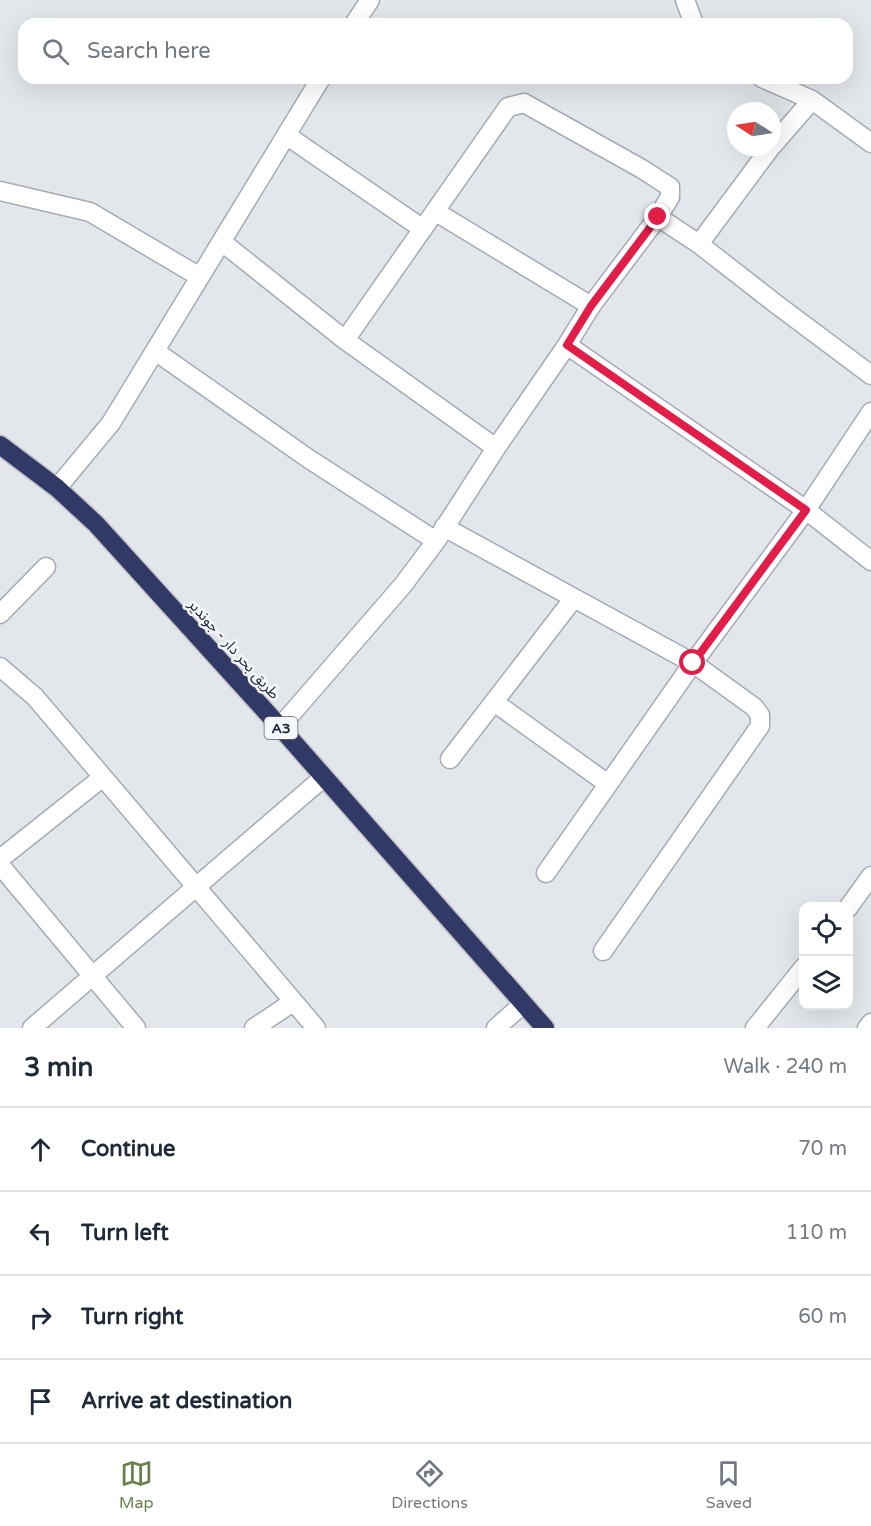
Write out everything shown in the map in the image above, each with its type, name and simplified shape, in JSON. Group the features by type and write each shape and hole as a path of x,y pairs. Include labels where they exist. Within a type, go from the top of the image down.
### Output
{"highway":[{"name":"طريق بحر دار - جوندير","path":"0,445 57,488 96,524 280,727 545,1028"}],"street":[{"path":"358,18 370,0"},
{"path":"685,0 692,18"},
{"path":"57,488 111,423 317,84"},
{"path":"776,84 812,100 871,143"},
{"path":"781,136 812,100"},
{"path":"280,727 403,585 440,534 591,306 658,217 670,197 670,188 642,169 524,103 508,107 345,340"},
{"path":"286,135 423,229"},
{"path":"699,244 765,156"},
{"path":"0,191 90,213 200,278"},
{"path":"436,212 591,306"},
{"path":"658,217 699,244 871,375"},
{"path":"222,242 345,340 496,448"},
{"path":"567,345 806,510 871,561"},
{"path":"155,351 309,459 440,534 574,598 693,663 754,707 760,715 760,726 603,951"},
{"path":"546,873 693,663 806,510 871,412"},
{"path":"0,614 46,567"},
{"path":"450,759 574,598"},
{"path":"0,667 35,697 316,1028"},
{"path":"494,702 608,784"},
{"path":"0,859 103,777"},
{"path":"32,1028 324,777"},
{"path":"0,865 136,1028"},
{"path":"853,903 871,876"},
{"path":"755,1028 799,973"},
{"path":"254,1028 293,1002"},
{"path":"496,1028 523,1004"},
{"path":"867,1028 871,1023"}],"route":[{"path":"658,217 591,306 567,345 806,510 693,663"}]}
